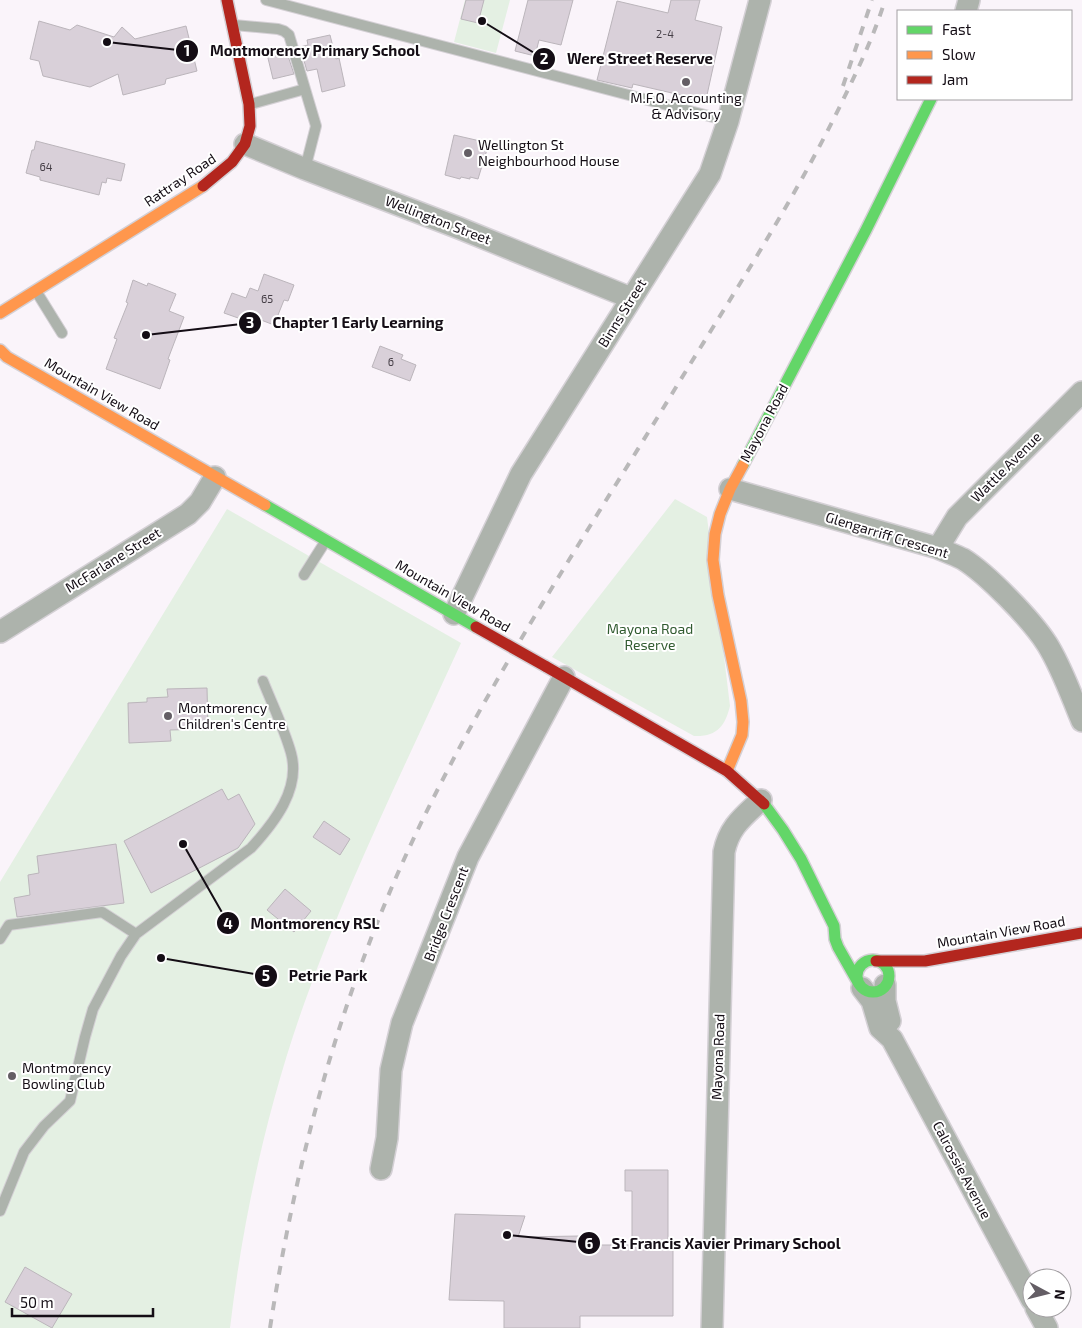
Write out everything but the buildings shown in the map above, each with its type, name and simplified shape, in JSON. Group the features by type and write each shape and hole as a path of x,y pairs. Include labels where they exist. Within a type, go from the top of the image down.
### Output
{"street":[{"name":"Rattray Road","path":"0,313 206,184 232,162 245,144 250,126 249,104 227,0"},
{"name":"Binns Street","path":"454,614 521,474 710,174 728,121 760,0"},
{"name":"Mayona Road","path":"727,771 742,735 743,722 741,701 718,595 713,560 715,534 720,514 730,489 866,230 931,100"},
{"name":"Wellington Street","path":"245,144 631,298"},
{"name":"Mountain View Road","path":"0,350 7,357 727,771 760,800 792,843 834,926 838,948 861,986"},
{"name":"Wattle Avenue","path":"938,548 957,517 1082,392"},
{"name":"McFarlane Street","path":"0,632 188,514 200,502 215,477"},
{"name":"Glengarriff Crescent","path":"730,489 938,548 963,560 986,577 1032,624 1046,643 1062,672 1082,721"},
{"name":"Bridge Crescent","path":"381,1169 387,1138 391,1070 402,1023 468,857 564,677"},
{"name":"Mayona Road","path":"712,1328 724,852 727,838 734,826 760,800"},
{"name":"Mountain View Road","path":"834,926 844,932 848,938"},
{"name":"Mountain View Road","path":"876,961 925,961 1082,933"},
{"path":"858,950 864,956 881,962 887,970 888,979 886,985 882,989 872,992 861,986 857,974 866,962 876,961"},
{"name":"Mountain View Road","path":"886,985 897,976 925,961"},
{"name":"Calrossie Avenue","path":"886,985 885,1001 892,1027 892,1039"},
{"name":"Calrossie Avenue","path":"861,986 872,1001 880,1028 892,1039 1022,1281"}],"lane":[{"path":"266,0 728,121"},
{"path":"233,25 284,31 288,35 316,126 305,169"},
{"path":"249,104 305,89"},
{"path":"36,290 62,333"},
{"path":"304,575 325,541"},
{"path":"0,1211 24,1152 44,1126 70,1101 85,1037 94,1009 121,956 136,934 251,848 267,831 282,807 293,779 292,759 262,681"},
{"path":"0,939 9,926 102,912 136,934"}],"green space":[{"path":"465,0 510,0 496,53 454,42"},
{"name":"Mayona Road Reserve","path":"675,499 707,517 730,706 726,719 719,729 709,735 702,736 694,736 552,657"},
{"path":"227,509 461,643 359,867 304,1004 279,1083 258,1164 235,1287 230,1328 0,1328 0,882"}],"railway":[{"path":"843,86 872,0"},
{"path":"270,1328 292,1209 320,1093 356,978 401,866 461,745 528,627 759,252 802,178 860,65 885,0"}],"traffic: fast":[{"path":"743,465 866,230 931,100"},
{"path":"265,505 476,627"},
{"path":"764,804 801,859 834,926 838,947 859,984"},
{"path":"873,960 884,965 889,976 884,987 873,992 862,987 857,976 862,965 873,960"}],"traffic: slow":[{"path":"0,313 203,186"},
{"path":"0,350 7,357 265,505"},
{"path":"727,771 742,735 743,722 741,701 718,595 713,560 715,534 720,514 730,489 743,465"}],"traffic: jam":[{"path":"203,186 232,162 245,144 250,126 249,104 227,0"},
{"path":"476,627 545,666"},
{"path":"545,666 727,771 764,804"},
{"path":"876,961 925,961 1082,933"}],"place":[{"name":"Were Street Reserve","path":"482,21"},
{"name":"Montmorency Primary School","path":"107,42"},
{"name":"M.F.O. Accounting & Advisory","path":"686,82"},
{"name":"Wellington St Neighbourhood House","path":"468,153"},
{"name":"Chapter 1 Early Learning","path":"146,335"},
{"name":"Montmorency Children's Centre","path":"168,716"},
{"name":"Montmorency RSL","path":"183,844"},
{"name":"Petrie Park","path":"161,958"},
{"name":"Montmorency Bowling Club","path":"12,1076"},
{"name":"St Francis Xavier Primary School","path":"507,1235"}]}
